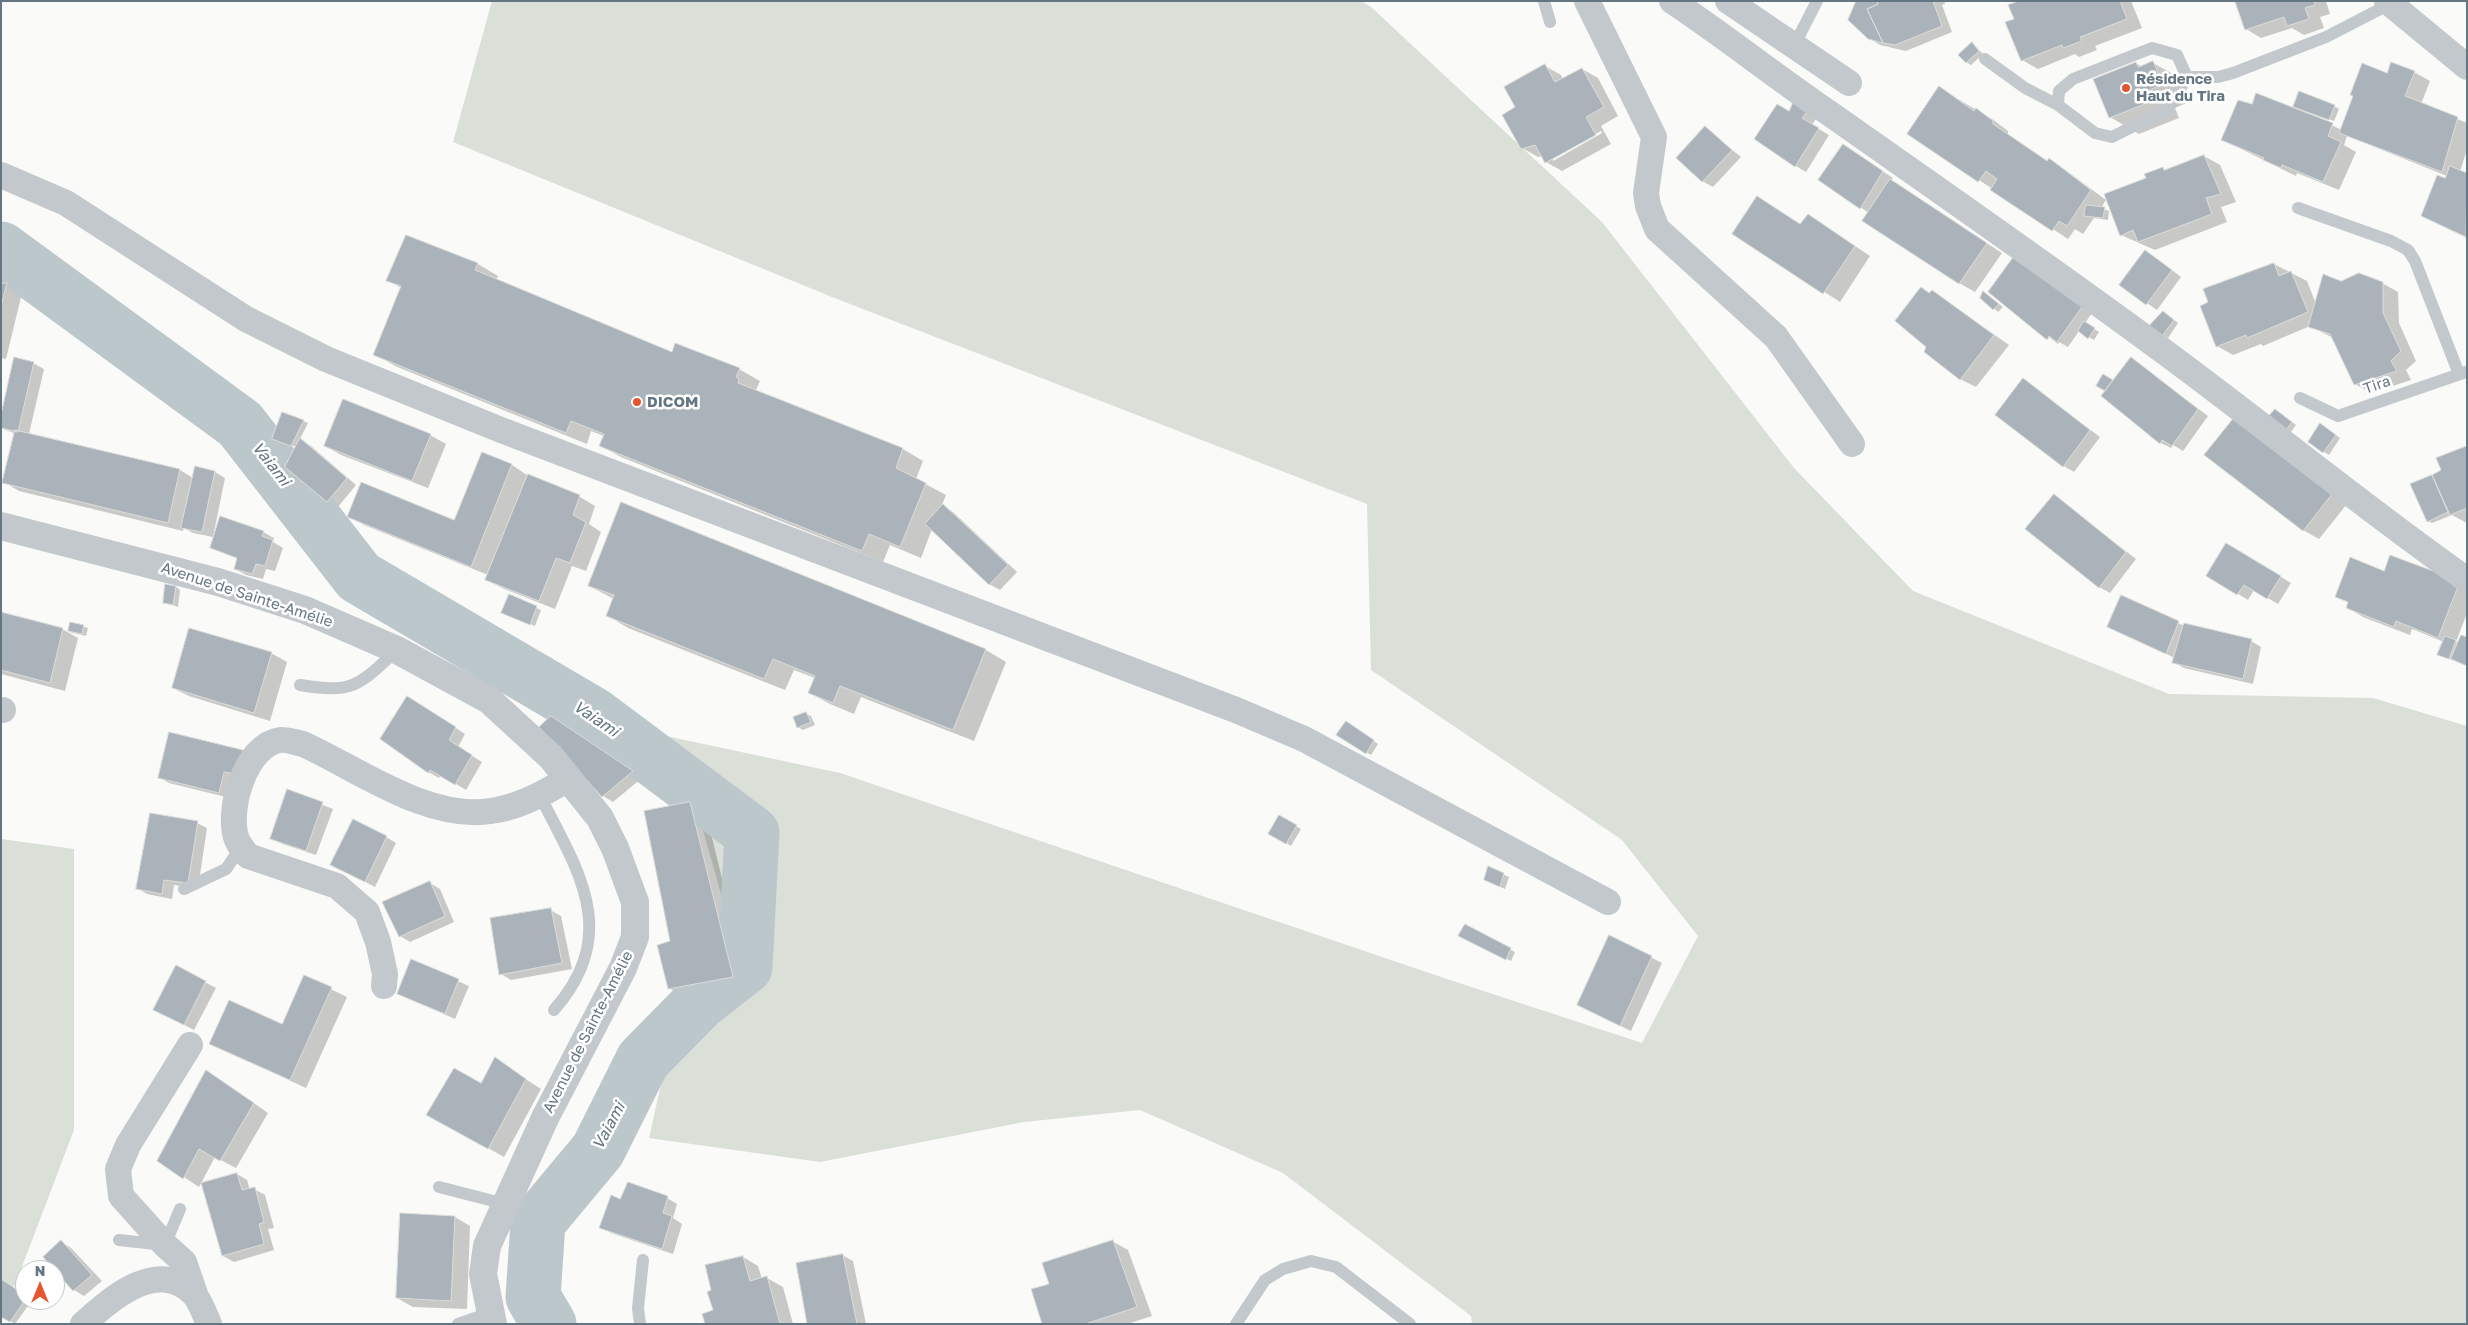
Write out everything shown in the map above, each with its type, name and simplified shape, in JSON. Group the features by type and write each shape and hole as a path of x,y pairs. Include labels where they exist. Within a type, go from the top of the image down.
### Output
{"street":[{"path":"1587,1 1654,137 1646,192 1648,206 1657,229 1776,336 1852,444"},
{"path":"1672,1 2152,343 2390,525 2467,580"},
{"path":"1728,1 1848,83"},
{"path":"2388,3 2467,67"},
{"path":"1,175 66,203 246,319 326,359 511,433 1253,717 1313,744 1608,902"},
{"name":"Avenue de Sainte-Amélie","path":"1,526 218,582 305,610 397,650 489,700 551,757 600,818 616,848 635,902 635,937 623,968 545,1118 487,1246 483,1274 492,1318"},
{"path":"384,986 385,974 378,942 367,912 337,886 248,856 241,848 236,838 235,808 242,778 253,757 263,748 281,740 303,744 433,806 461,811 490,812 540,796 567,779"},
{"path":"190,1045 128,1145 118,1169 121,1196 165,1245 184,1262 195,1294 209,1324"},
{"path":"83,1324 121,1291 142,1283 165,1280 180,1284 195,1294"}],"lane":[{"path":"1544,1 1550,22"},
{"path":"1794,46 1817,1"},
{"path":"2187,77 2218,77 2234,73 2326,37 2388,3"},
{"path":"2058,105 2059,91 2073,79 2152,48 2177,55 2187,77"},
{"path":"1985,59 2024,88 2058,105 2095,133 2112,137 2168,110 2187,77"},
{"path":"2298,208 2391,241 2408,250 2415,261 2463,373"},
{"name":"Tira","path":"2300,398 2338,416 2463,373"},
{"path":"300,684 337,689 354,686 397,650"},
{"path":"540,796 580,874 587,896 590,922 588,950 570,992 554,1010"},
{"path":"184,889 226,869 241,848"},
{"path":"439,1187 505,1204"},
{"path":"119,1240 165,1245 180,1209"},
{"path":"640,1324 638,1308 642,1260"},
{"path":"1236,1324 1265,1280 1283,1269 1311,1260 1336,1267 1410,1324"},
{"path":"458,1324 492,1318"}],"shaded area":[{"path":"492,1 1361,1 1371,7 1602,222 1794,468 1913,591 2169,694 2373,698 2467,726 2467,1324 1472,1324 1471,1316 1283,1173 1140,1110 1024,1122 820,1162 649,1138 681,995 725,908 697,809 633,729 840,773 1447,979 1642,1043 1698,936 1622,840 1371,670 1367,504 832,297 453,142"},
{"path":"1,839 74,849 74,1130 25,1260 15,1260 15,1285 1,1301"}],"building":[{"path":"1856,1 1877,1 1878,4 1867,9 1883,43 1868,39 1848,20"},
{"path":"1877,1 1933,1 1942,26 1895,45 1883,43 1867,9 1878,4"},
{"path":"2019,1 2120,1 2127,19 2080,37 2082,41 2063,48 2062,45 2021,61 2005,22 2014,19 2008,5"},
{"path":"2235,1 2314,1 2315,5 2305,8 2309,19 2287,26 2284,17 2245,30"},
{"path":"1972,42 1979,51 1966,63 1958,55"},
{"name":"Résidence Haut du Tira","path":"2153,61 2163,84 2147,91 2150,102 2109,118 2093,79 2136,62 2138,67"},
{"path":"2391,62 2415,71 2405,96 2458,117 2442,172 2339,133 2353,96 2350,95 2362,63 2387,73"},
{"path":"1545,64 1555,82 1582,68 1604,107 1586,117 1596,135 1545,163 1535,145 1521,149 1502,115 1515,107 1504,87"},
{"path":"1939,86 1974,111 1976,108 1993,121 1993,124 2047,161 2049,158 2091,190 2067,226 2059,221 2052,231 1990,190 1997,179 1986,171 1978,182 1907,134"},
{"path":"2299,91 2335,105 2329,120 2293,107"},
{"path":"2256,93 2333,123 2328,136 2341,142 2323,182 2282,165 2281,168 2263,160 2264,158 2221,140 2238,100 2252,104"},
{"path":"1793,103 1807,112 1802,118 1819,128 1795,167 1754,139 1777,104 1789,111"},
{"path":"1705,126 1732,150 1702,182 1676,158"},
{"path":"1843,144 1883,171 1860,209 1818,180"},
{"path":"2204,155 2221,194 2206,198 2212,214 2138,242 2133,230 2120,236 2104,194 2146,178 2144,174 2163,167 2164,170"},
{"path":"2450,166 2467,173 2466,237 2421,216 2437,175 2445,178"},
{"path":"1890,179 1987,243 1959,284 1862,221"},
{"path":"1757,196 1800,224 1808,214 1855,246 1823,294 1732,234"},
{"path":"2086,205 2105,207 2103,218 2084,216"},
{"name":"DICOM","path":"406,235 478,263 475,270 672,352 675,343 740,368 736,377 739,379 738,383 903,448 896,468 926,483 900,547 869,534 862,551 599,446 604,434 571,421 566,433 373,355 401,286 386,281"},
{"path":"2145,250 2172,270 2146,305 2119,285"},
{"path":"2015,255 2084,304 2057,342 2049,336 2047,340 1988,292"},
{"path":"2274,263 2279,276 2291,271 2308,312 2247,338 2246,335 2216,347 2200,306 2208,302 2203,289"},
{"path":"2359,273 2383,282 2383,313 2401,351 2391,361 2397,371 2354,385 2330,334 2308,327 2323,274 2341,281"},
{"path":"7,283 1,306 1,284"},
{"path":"1921,287 1929,293 1932,290 1994,335 1960,380 1924,352 1926,347 1895,321"},
{"path":"1983,291 1999,304 1993,310 1980,298"},
{"path":"2163,311 2174,320 2162,336 2149,326"},
{"path":"2084,321 2095,328 2088,339 2078,331"},
{"path":"14,357 34,362 18,432 1,428 1,415"},
{"path":"2131,357 2198,409 2172,446 2162,440 2160,444 2101,396"},
{"path":"2103,374 2113,380 2105,391 2096,386"},
{"path":"2023,378 2090,430 2063,467 1995,415"},
{"path":"343,399 431,434 412,481 324,446"},
{"path":"2275,409 2292,422 2286,430 2268,417"},
{"path":"282,412 304,420 291,446 272,439"},
{"path":"2233,419 2332,494 2303,531 2204,455"},
{"path":"2320,423 2336,435 2323,453 2308,442"},
{"path":"15,430 180,469 168,523 2,483"},
{"path":"300,438 347,478 327,502 285,467"},
{"path":"2467,446 2467,508 2450,515 2432,475 2441,470 2436,458"},
{"path":"482,452 512,464 471,567 347,517 361,482 454,520"},
{"path":"195,466 215,471 202,532 181,528"},
{"path":"528,474 580,495 573,515 586,522 570,563 556,558 539,601 485,580"},
{"path":"2432,475 2448,512 2427,522 2410,484"},
{"path":"2054,494 2126,552 2099,588 2025,529"},
{"path":"621,502 986,649 953,730 840,686 833,703 808,693 815,676 773,659 764,679 606,616 614,595 588,586"},
{"path":"943,504 1008,565 989,585 925,524"},
{"path":"220,516 264,531 262,536 273,540 265,566 256,564 252,574 234,569 237,558 210,548"},
{"path":"2226,543 2281,576 2267,599 2244,585 2237,595 2206,576"},
{"path":"2390,555 2460,581 2438,638 2396,621 2394,627 2346,608 2348,602 2335,597 2350,557 2384,571"},
{"path":"165,584 176,586 173,605 163,603"},
{"path":"509,594 537,606 530,625 501,613"},
{"path":"2121,595 2179,621 2166,654 2107,627"},
{"path":"1,612 63,628 50,683 1,670"},
{"path":"70,622 84,625 82,634 68,631"},
{"path":"2184,623 2252,639 2243,679 2172,663"},
{"path":"189,628 272,652 254,713 172,688"},
{"path":"2461,635 2467,637 2467,666 2451,659"},
{"path":"2445,636 2456,640 2449,659 2437,655"},
{"path":"407,696 456,727 449,740 472,755 455,785 430,770 428,773 380,739"},
{"path":"806,712 811,722 797,728 793,717"},
{"path":"551,716 633,771 602,797 539,727"},
{"path":"1346,721 1374,740 1366,754 1336,735"},
{"path":"169,732 243,750 237,774 224,772 219,793 158,778"},
{"path":"287,789 323,802 306,851 270,839"},
{"path":"690,802 733,977 668,989 657,945 670,941 644,811"},
{"path":"150,813 198,821 188,883 164,880 162,894 136,889"},
{"path":"1279,815 1297,825 1286,844 1268,834"},
{"path":"353,819 387,836 365,882 330,865"},
{"path":"1488,866 1504,873 1500,887 1484,880"},
{"path":"430,881 445,916 399,937 382,902"},
{"path":"551,908 562,963 499,975 490,918"},
{"path":"1465,924 1511,948 1506,960 1458,936"},
{"path":"1609,935 1652,956 1620,1026 1577,1005"},
{"path":"411,959 459,979 445,1014 397,994"},
{"path":"176,965 206,981 184,1025 153,1010"},
{"path":"304,975 332,987 290,1080 209,1044 229,1000 282,1024"},
{"path":"495,1057 526,1079 488,1149 426,1115 454,1068 481,1083"},
{"path":"206,1070 254,1103 220,1161 199,1149 183,1179 157,1161"},
{"path":"237,1173 242,1190 255,1187 264,1222 259,1224 264,1244 222,1256 201,1183"},
{"path":"628,1182 668,1196 663,1213 672,1216 662,1249 599,1228 611,1195 620,1199"},
{"path":"400,1213 455,1216 451,1301 396,1298"},
{"path":"61,1240 92,1275 73,1291 65,1282 65,1260 46,1260 43,1257"},
{"path":"1113,1240 1137,1307 1085,1324 1042,1324 1031,1289 1049,1284 1042,1263"},
{"path":"843,1254 857,1324 807,1324 796,1263"},
{"path":"743,1256 750,1281 767,1276 780,1324 705,1324 702,1314 713,1310 707,1292 711,1290 705,1265"},
{"path":"1,1279 15,1288 15,1310 18,1310 10,1322 1,1317"}],"waterway":[{"name":"Vaiami","path":"1,249 240,424 359,577 594,715 752,833 745,967 700,1002 643,1060 598,1150 538,1222 533,1297 549,1324"}],"place":[{"name":"Résidence Haut du Tira","path":"2126,88"},
{"name":"DICOM","path":"637,402"}]}
